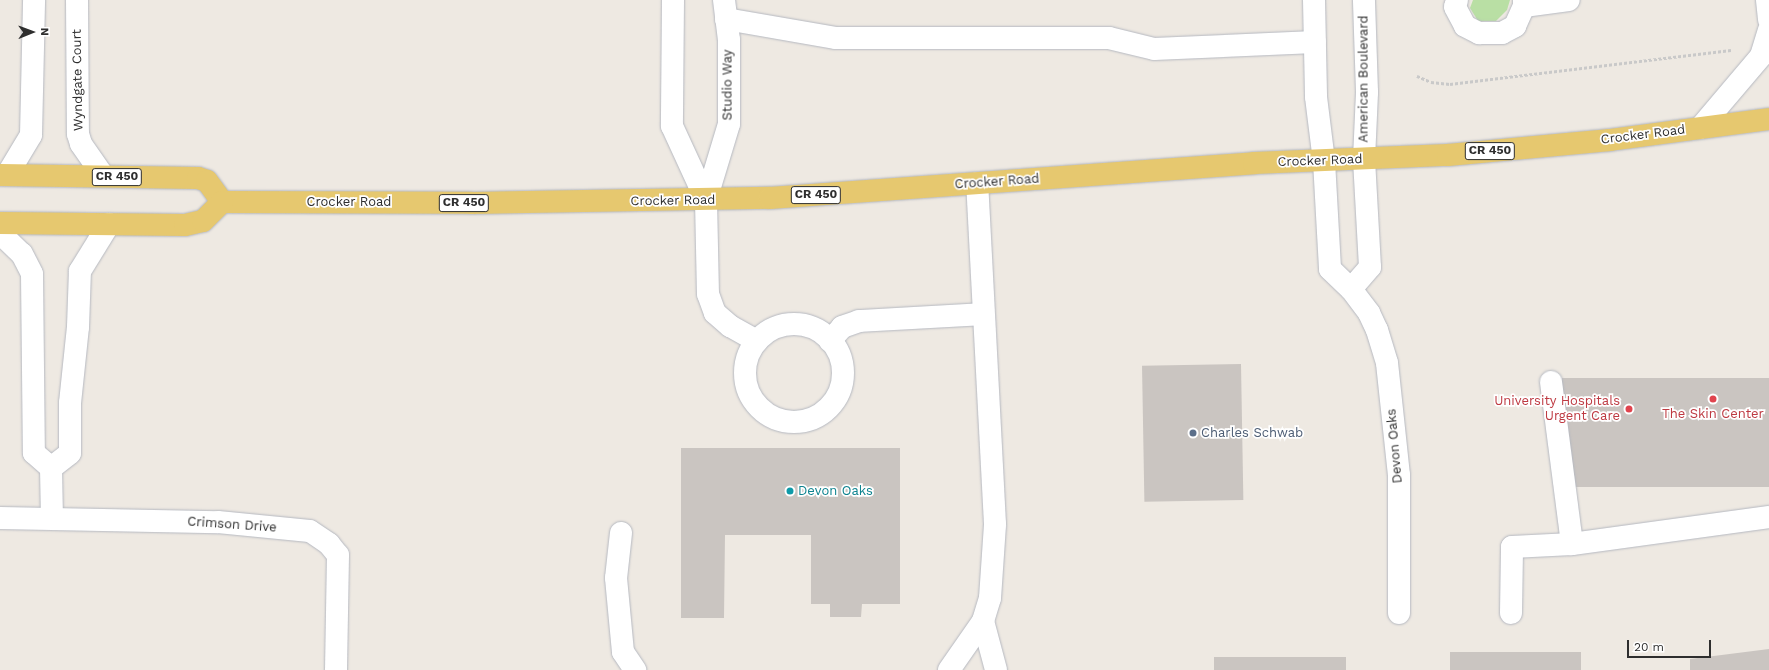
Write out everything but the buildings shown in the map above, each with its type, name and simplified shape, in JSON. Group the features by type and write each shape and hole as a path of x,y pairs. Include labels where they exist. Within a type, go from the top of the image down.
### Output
{"main road":[{"name":"Crocker Road","path":"222,202 470,203 770,198 1254,163 1448,155 1610,140 1769,119"},
{"name":"CR 450","path":"4,175 203,179 222,202"},
{"path":"0,223 185,225 203,221 222,202"}],"street":[{"path":"4,175 31,135 34,0"},
{"name":"Wyndgate Court","path":"77,0 78,134 81,144 103,176"},
{"path":"673,0 672,126 706,200 708,294 715,313 730,326 757,341"},
{"path":"1314,0 1316,97 1324,161"},
{"name":"American Boulevard","path":"1364,0 1367,92 1364,159"},
{"path":"1457,0 1455,7 1465,26 1479,33 1502,33 1515,26 1524,3 1569,0"},
{"path":"1766,0 1769,20"},
{"path":"725,10 836,38 1109,38 1154,49 1315,42"},
{"name":"Studio Way","path":"706,200 729,124 725,10"},
{"path":"1700,128 1761,56 1769,30"},
{"path":"1351,289 1370,267 1364,159"},
{"name":"Devon Oaks","path":"1324,161 1330,269 1351,289 1369,313 1377,330 1387,363 1399,475 1399,613"},
{"path":"949,670 983,621 990,598 995,524 977,182"},
{"path":"51,468 70,453 70,397 78,327 80,271 109,224"},
{"path":"0,233 22,254 32,274 34,453 51,468 52,518 0,518"},
{"path":"830,341 842,327 858,321 984,314"},
{"path":"786,325 802,325 818,330 830,341 840,355 843,371 841,387 835,401 824,413 810,420 794,423 778,420 764,413 753,401 747,387 745,371 748,355 757,341 775,328 786,325"},
{"path":"1550,382 1572,544"},
{"path":"1511,613 1512,547 1572,544 1769,517"},
{"name":"Crimson Drive","path":"52,518 218,522 310,531 329,544 338,555 336,670"},
{"path":"621,533 616,578 622,644 623,652 635,670"},
{"path":"983,621 996,670"}],"path":[{"path":"1417,76 1431,82 1450,84 1732,50 1737,45"}],"green space":[{"path":"1473,0 1510,0 1507,10 1496,21 1478,21 1470,8"}],"place":[{"name":"The Skin Center","path":"1713,399"},
{"name":"University Hospitals Urgent Care","path":"1629,409"},
{"name":"Charles Schwab","path":"1193,433"},
{"name":"Devon Oaks","path":"790,491"}]}
